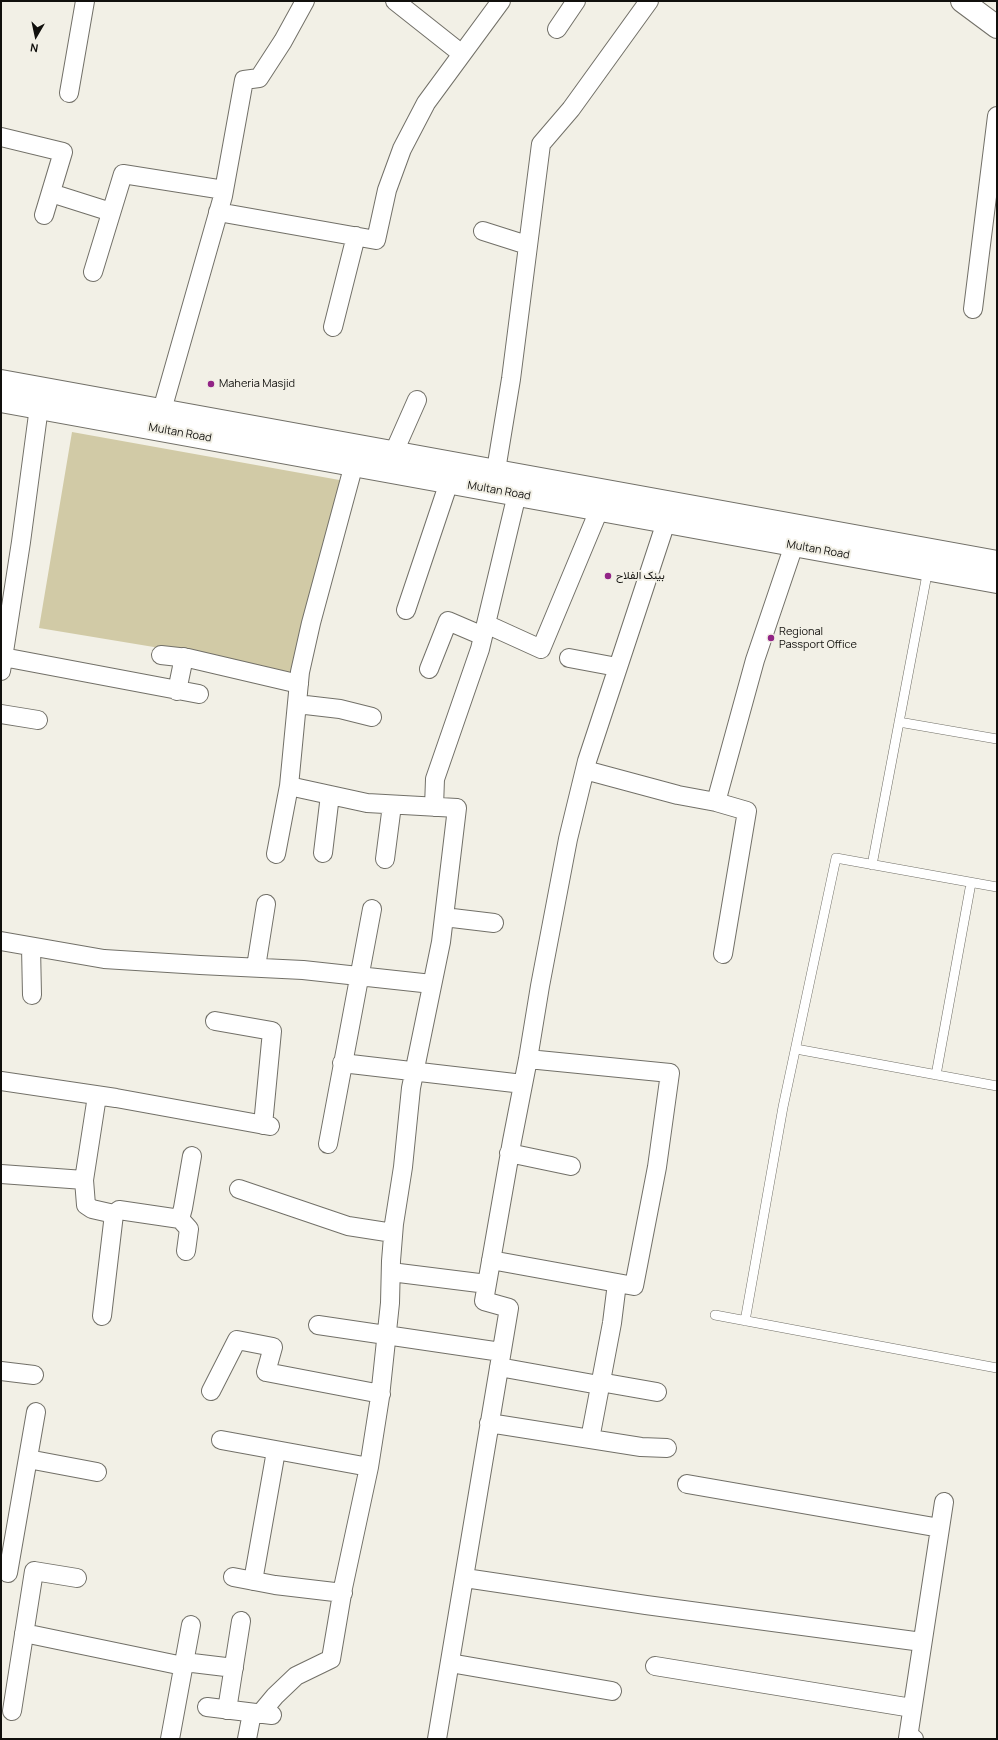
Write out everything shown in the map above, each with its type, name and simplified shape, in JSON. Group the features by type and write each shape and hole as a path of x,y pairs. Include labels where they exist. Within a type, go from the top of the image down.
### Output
{"main road":[{"path":"962,1 997,27"},
{"name":"Multan Road","path":"1,381 997,562"},
{"name":"Multan Road","path":"1,401 997,582"}],"street":[{"path":"69,92 85,1"},
{"path":"162,410 224,190 244,80 259,78 283,41 306,1"},
{"path":"395,1 462,54"},
{"path":"218,212 376,240 387,190 402,149 426,103 501,1"},
{"path":"557,29 576,1"},
{"path":"496,470 510,379 540,144 572,109 649,1"},
{"path":"973,309 997,116"},
{"path":"1,136 63,152 44,215"},
{"path":"93,272 123,174 224,190"},
{"path":"51,193 112,212"},
{"path":"483,231 527,245"},
{"path":"333,328 356,236"},
{"path":"394,452 417,400"},
{"path":"39,407 21,542 2,663 198,694"},
{"path":"276,854 289,786 299,684 311,623 354,464"},
{"path":"406,610 449,482"},
{"path":"434,807 435,779 480,650 517,494"},
{"path":"429,669 448,621 485,630 541,649 598,510"},
{"path":"438,1739 509,1308 484,1301 540,986 568,839 585,770 617,667 666,522"},
{"path":"716,802 755,660 794,545"},
{"path":"161,655 184,658 299,684"},
{"path":"176,690 184,658"},
{"path":"569,658 617,667"},
{"path":"297,704 340,709 372,718"},
{"path":"1,714 38,720"},
{"path":"585,770 678,795 716,802 747,811 724,954"},
{"path":"248,1739 262,1714 275,1696 296,1676 331,1659 369,1467 381,1394 388,1334 393,1233 403,1167 410,1088 441,942 458,808 367,803 289,786"},
{"path":"323,853 330,795"},
{"path":"385,859 392,805"},
{"path":"256,967 266,904"},
{"path":"328,1144 372,909"},
{"path":"444,917 494,923"},
{"path":"1,941 104,959 303,970 432,984"},
{"path":"31,947 32,995"},
{"path":"1,1081 266,1125 272,1031 215,1022"},
{"path":"491,1260 634,1286 656,1167 670,1073 528,1059"},
{"path":"342,1063 523,1084"},
{"path":"97,1096 84,1180 86,1205 92,1209 114,1214"},
{"path":"510,1153 571,1166"},
{"path":"180,1219 192,1156"},
{"path":"1,1174 84,1180"},
{"path":"239,1190 348,1226 393,1233"},
{"path":"102,1316 114,1214 119,1210 180,1219 189,1229 186,1251"},
{"path":"390,1272 487,1284"},
{"path":"590,1439 618,1283"},
{"path":"318,1325 388,1334 599,1384 657,1392"},
{"path":"211,1391 236,1340 273,1347 266,1372 381,1394"},
{"path":"1,1371 34,1375"},
{"path":"33,1578 5,1573 36,1412"},
{"path":"489,1423 641,1447 667,1448"},
{"path":"221,1440 369,1467"},
{"path":"253,1581 276,1451"},
{"path":"28,1459 98,1472"},
{"path":"687,1484 940,1528"},
{"path":"914,1739 908,1738 944,1502"},
{"path":"12,1711 8,1693 24,1633 34,1571 77,1578"},
{"path":"233,1577 343,1593"},
{"path":"465,1578 646,1605 922,1642"},
{"path":"227,1710 241,1621"},
{"path":"170,1739 191,1625"},
{"path":"24,1633 184,1664 234,1668"},
{"path":"450,1662 612,1691"},
{"path":"655,1666 912,1708"},
{"path":"207,1707 262,1714"}],"lane":[{"path":"872,865 928,569"},
{"path":"899,722 997,739"},
{"path":"745,1321 783,1107 836,858 997,887"},
{"path":"936,1074 971,883"},
{"path":"796,1049 997,1086"},
{"path":"715,1315 997,1368"}],"shaded area":[{"path":"72,432 345,481 295,677 184,652 39,628"}],"place":[{"name":"Maheria Masjid","path":"211,384"},
{"name":"بینک الفلاح","path":"608,576"},
{"name":"Regional Passport Office","path":"771,638"}]}
